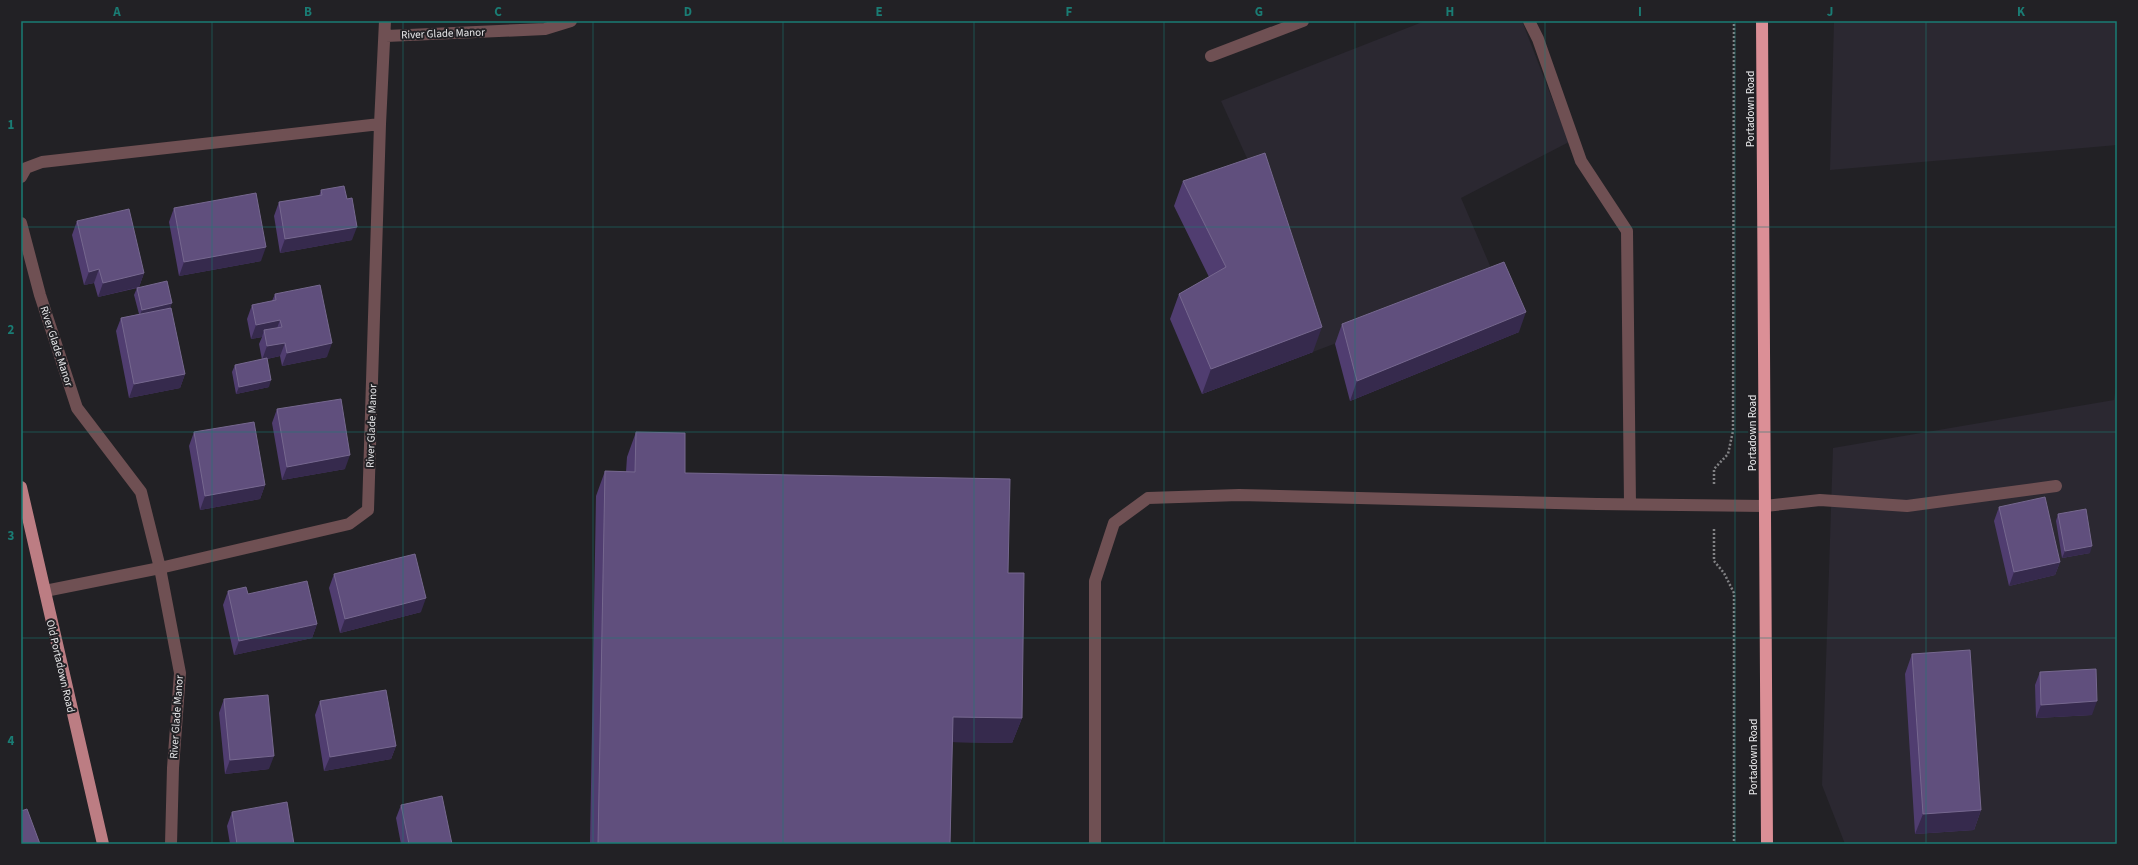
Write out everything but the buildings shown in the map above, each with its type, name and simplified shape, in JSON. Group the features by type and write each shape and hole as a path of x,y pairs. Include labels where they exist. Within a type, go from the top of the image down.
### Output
{"highway":[{"name":"Portadown Road","path":"1762,21 1767,844"}],"main road":[{"name":"Old Portadown Road","path":"21,487 103,844"}],"street":[{"name":"River Glade Manor","path":"45,592 160,568 349,524 368,510 380,124 386,21"},
{"name":"River Glade Manor","path":"386,36 545,29 571,21"},
{"path":"1212,56 1303,21"},
{"path":"1529,21 1538,39 1581,161 1627,230 1630,504"},
{"path":"21,177 26,168 42,162 380,124"},
{"name":"River Glade Manor","path":"21,223 40,295 77,408 141,492 160,568 180,673 172,768 171,844"},
{"path":"1094,844 1095,581 1114,523 1148,498 1239,495 1714,506 1765,506 1820,500 1907,506 2056,486"}],"path":[{"path":"1734,21 1733,432 1728,454 1714,469 1714,561 1724,573 1734,594 1734,844"}],"shaded area":[{"path":"1425,21 1522,21 1569,142 1461,198 1497,282 1202,394 1217,292 1174,206 1256,178 1221,101"},
{"path":"1834,21 2117,21 2117,145 1830,170"},
{"path":"2117,379 2117,844 1845,844 1822,785 1833,448 2114,400"}]}
